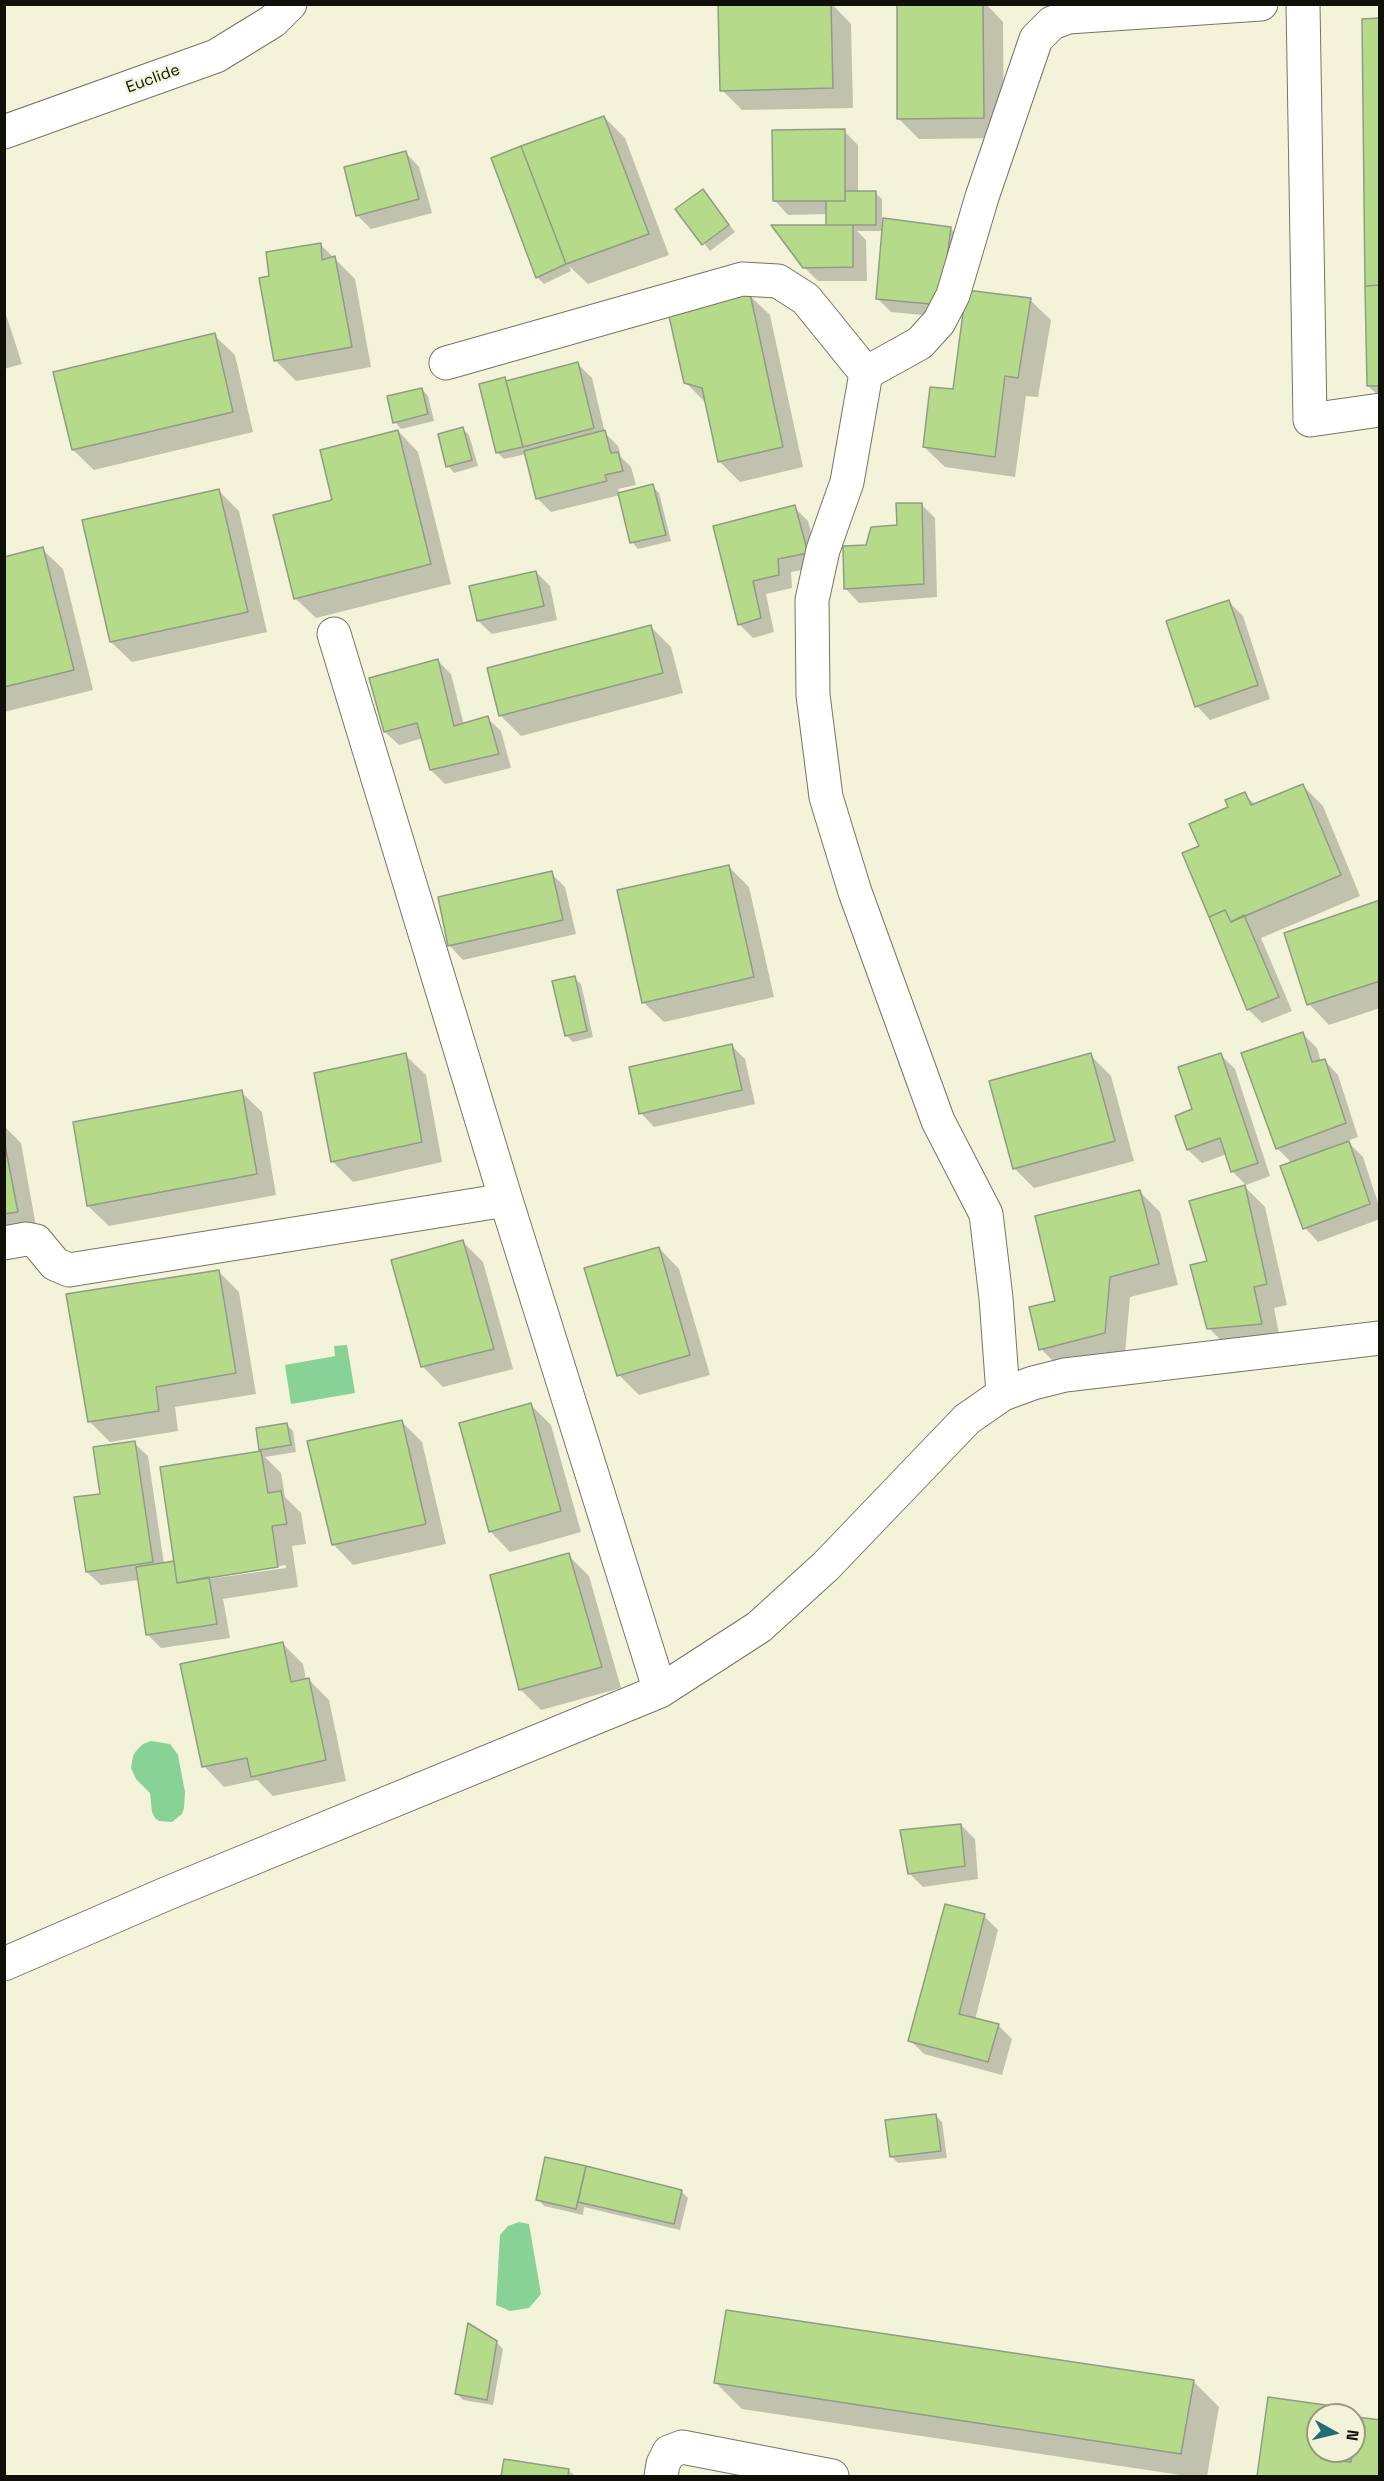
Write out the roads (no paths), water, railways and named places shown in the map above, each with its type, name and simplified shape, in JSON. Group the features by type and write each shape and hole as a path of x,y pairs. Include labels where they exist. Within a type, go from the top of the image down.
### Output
{"street":[{"name":"Euclide","path":"4,132 216,56 273,21 290,4"},
{"path":"866,374 920,343 939,322 953,295 982,197 1036,39 1052,23 1068,17 1261,4"},
{"path":"1303,4 1310,420 1380,410"},
{"path":"446,363 742,279 778,281 806,299 866,374 847,482 823,550 812,600 813,695 826,797 855,892 938,1121 986,1214 996,1298 1003,1395"},
{"path":"334,634 506,1200 660,1691"},
{"path":"4,1243 26,1239 36,1241 55,1264 69,1270 506,1200"},
{"path":"4,1964 168,1893 660,1691 759,1627 826,1566 968,1419 1003,1395 1033,1383 1065,1375 1380,1338"},
{"path":"660,2476 669,2452 682,2447 832,2476"}]}
